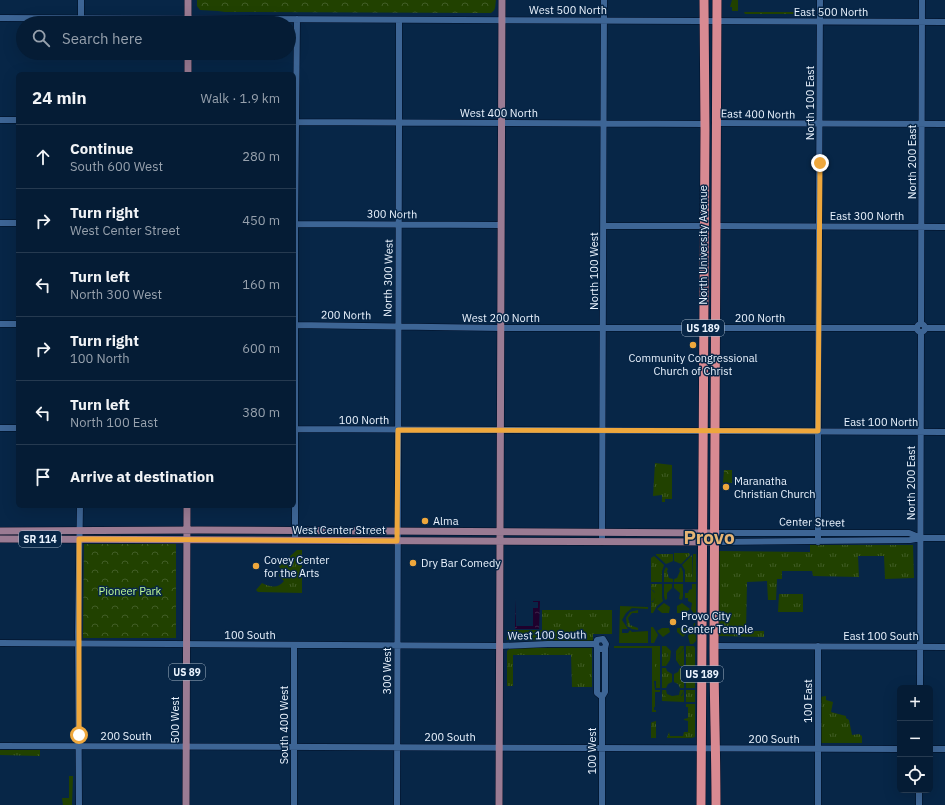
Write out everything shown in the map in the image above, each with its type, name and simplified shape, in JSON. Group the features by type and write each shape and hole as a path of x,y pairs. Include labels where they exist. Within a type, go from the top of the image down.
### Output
{"highway":[{"name":"North University Avenue","path":"702,538 703,226 705,124 704,0"},
{"name":"North University Avenue","path":"715,538 716,0"},
{"name":"US 189","path":"701,805 702,538"},
{"name":"US 189","path":"715,538 714,646 716,805"}],"main road":[{"path":"188,0 188,16"},
{"path":"499,805 502,0"},
{"path":"188,60 188,72"},
{"name":"US 89","path":"187,508 187,540"},
{"name":"West Center Street","path":"0,539 187,530 295,531 499,541 602,542 702,538"},
{"name":"West Center Street","path":"0,531 187,540 295,540 499,532 602,532 702,538"},
{"name":"Center Street","path":"702,538 715,538"},
{"name":"500 West","path":"186,805 187,540"}],"street":[{"path":"81,0 81,16"},
{"name":"North 100 West","path":"602,542 604,328 604,0"},
{"name":"North 100 East","path":"818,542 820,0"},
{"name":"North 200 East","path":"920,685 922,0"},
{"name":"West 500 North","path":"0,18 16,18"},
{"path":"296,122 297,19"},
{"name":"West 500 North","path":"297,19 716,22"},
{"name":"North 300 West","path":"397,536 399,20"},
{"name":"East 500 North","path":"716,22 945,22"},
{"path":"0,120 16,120"},
{"name":"West 400 North","path":"296,122 705,124"},
{"name":"East 400 North","path":"715,123 945,124"},
{"path":"0,223 16,223"},
{"name":"300 North","path":"296,224 399,223 501,225"},
{"path":"604,226 703,226"},
{"name":"East 300 North","path":"716,226 945,227"},
{"path":"0,324 16,324"},
{"name":"200 North","path":"296,325 398,326"},
{"name":"West 200 North","path":"398,326 604,328"},
{"name":"200 North","path":"604,328 945,328"},
{"path":"0,428 16,428"},
{"name":"100 North","path":"296,429 818,431"},
{"name":"East 100 North","path":"818,431 945,432"},
{"path":"79,805 78,643 80,508"},
{"path":"295,508 295,540"},
{"name":"Center Street","path":"715,538 818,533 909,533 921,538"},
{"name":"300 West","path":"397,536 397,805"},
{"name":"Center Street","path":"715,538 818,542 945,538"},
{"path":"603,639 606,642 605,648 605,692 602,697 597,693 597,640 603,639"},
{"name":"100 South","path":"0,643 500,646"},
{"name":"South 400 West","path":"294,645 294,805"},
{"name":"West 100 South","path":"500,646 596,646"},
{"path":"596,646 601,650 605,648"},
{"path":"714,646 818,646"},
{"name":"East 100 South","path":"818,646 945,646"},
{"name":"100 East","path":"818,646 818,805"},
{"name":"100 West","path":"602,697 602,805"},
{"name":"200 South","path":"0,746 897,749"},
{"path":"933,749 945,749"},
{"path":"919,793 919,805"}],"green space":[{"path":"197,0 496,0 495,9 491,13 225,12 200,10 197,6"},
{"path":"732,0 738,0 738,11 732,11 732,7 730,7"},
{"path":"744,12 810,12 810,14 745,14"},
{"path":"655,463 672,465 672,499 665,499 665,502 662,502 662,495 653,496"},
{"path":"724,470 732,470 732,483 723,483"},
{"name":"Pioneer Park","path":"84,544 176,544 176,638 83,638"},
{"path":"810,545 913,545 914,578 885,579 884,556 858,556 859,577 813,576 812,571 782,571 782,579 777,579 776,600 768,600 767,581 747,582 746,631 764,631 764,637 719,636 718,551 810,552"},
{"path":"297,550 302,550 302,593 258,592 256,590 262,583 268,586 277,586 282,584 284,581 279,576 281,570 279,566"},
{"path":"674,553 689,553 690,555 681,564 674,561"},
{"path":"656,554 673,554 673,561 666,564"},
{"path":"693,554 696,554 696,582 692,582"},
{"path":"692,555 692,582 685,582 685,570 682,565"},
{"path":"654,556 664,565 662,571 662,582 651,582 651,558"},
{"path":"666,567 668,569 667,571 669,578 673,579 673,582 664,582 664,571"},
{"path":"681,567 683,572 683,582 674,582 674,579 677,578"},
{"path":"651,584 662,584 662,593 655,593 651,589"},
{"path":"664,584 672,584 672,588 667,593 667,599 665,600 664,596"},
{"path":"674,584 683,584 682,600 679,599 680,593 674,588"},
{"path":"692,584 696,584 696,618 691,609 692,603 688,601 688,598 685,598 685,593 688,593 689,590 692,589"},
{"path":"651,589 655,593 662,593 662,598 655,598 651,602"},
{"path":"779,594 803,594 803,612 778,612"},
{"path":"655,598 662,598 663,601 657,606 653,613 651,613 651,602 653,602"},
{"path":"664,603 670,607 669,613 662,613 657,609"},
{"path":"682,603 690,609 685,613 677,613 677,606"},
{"path":"620,606 648,607 648,609 632,608 626,613 622,620 628,629 622,629 622,633 628,633 630,630 632,632 648,631 648,638 622,638 622,643 619,643"},
{"path":"542,610 612,610 612,634 593,634 593,641 507,640 507,630 542,630"},
{"path":"638,610 638,613 632,613 628,618 630,625 638,628 638,630 627,626 626,618 630,612"},
{"path":"694,623 696,641 693,644 690,644 688,636"},
{"path":"651,627 653,627 658,635 654,643 651,643"},
{"path":"662,628 669,628 670,632 663,637 657,631"},
{"path":"677,628 685,628 689,631 683,637 677,632"},
{"path":"622,638 648,638 648,643 622,643"},
{"path":"614,646 660,646 660,648 655,648 655,679 658,680 658,685 660,685 660,688 656,688 656,681 654,681 655,690 660,690 660,692 655,692 654,710 656,710 656,712 652,712 652,648 614,648"},
{"path":"662,646 666,646 671,651 670,660 666,666 664,666 668,654 664,651"},
{"path":"680,646 684,646 678,655 678,659 682,666 680,666 676,660 676,651"},
{"path":"684,646 684,666 682,666 678,659 678,655 683,650"},
{"path":"686,646 694,646 695,648 695,688 686,688 686,686 692,685 692,652 689,648 686,648"},
{"path":"510,648 592,648 592,687 572,687 571,655 513,655 513,686 507,686 507,651"},
{"path":"655,648 660,648 660,685 658,685 657,680 655,680"},
{"path":"662,648 664,648 668,656 664,666 662,666"},
{"path":"686,648 689,648 692,652 692,686 686,686"},
{"path":"662,668 666,668 667,671 672,674 672,682 668,684 666,688 662,688"},
{"path":"680,668 684,668 684,688 680,688 678,684 674,682 674,674 678,672"},
{"path":"662,690 665,696 682,696 684,690 684,702 662,701"},
{"path":"662,690 666,690 667,694 672,696 679,695 680,690 684,690 680,698 671,700 665,696"},
{"path":"686,690 695,690 695,702 686,702"},
{"path":"826,696 826,700 833,702 831,712 846,716 849,720 852,735 859,734 862,736 862,743 821,743 820,697"},
{"path":"686,704 695,704 695,737 667,738 669,732 670,736 683,736 684,732 688,732 688,721 684,720 688,718 688,707 686,707"},
{"path":"656,721 656,738 651,738 651,723"},
{"path":"0,750 40,750 40,756 0,755"},
{"path":"69,776 73,776 72,805 63,805 62,798 69,798"}],"water":[{"path":"515,598 516,626 533,626 533,608 538,608 538,602 533,601 540,601 539,629 515,629"}],"place":[{"name":"Community Congressional Church of Christ","path":"693,345"},
{"name":"Maranatha Christian Church","path":"726,487"},
{"name":"Alma","path":"425,521"},
{"name":"Dry Bar Comedy","path":"413,563"},
{"name":"Covey Center for the Arts","path":"256,566"},
{"name":"Provo City Center Temple","path":"673,622"}],"district":[{"name":"Provo","path":"709,537"}],"route":[{"path":"79,735 79,539 397,541 398,430 818,431 820,163"}]}
